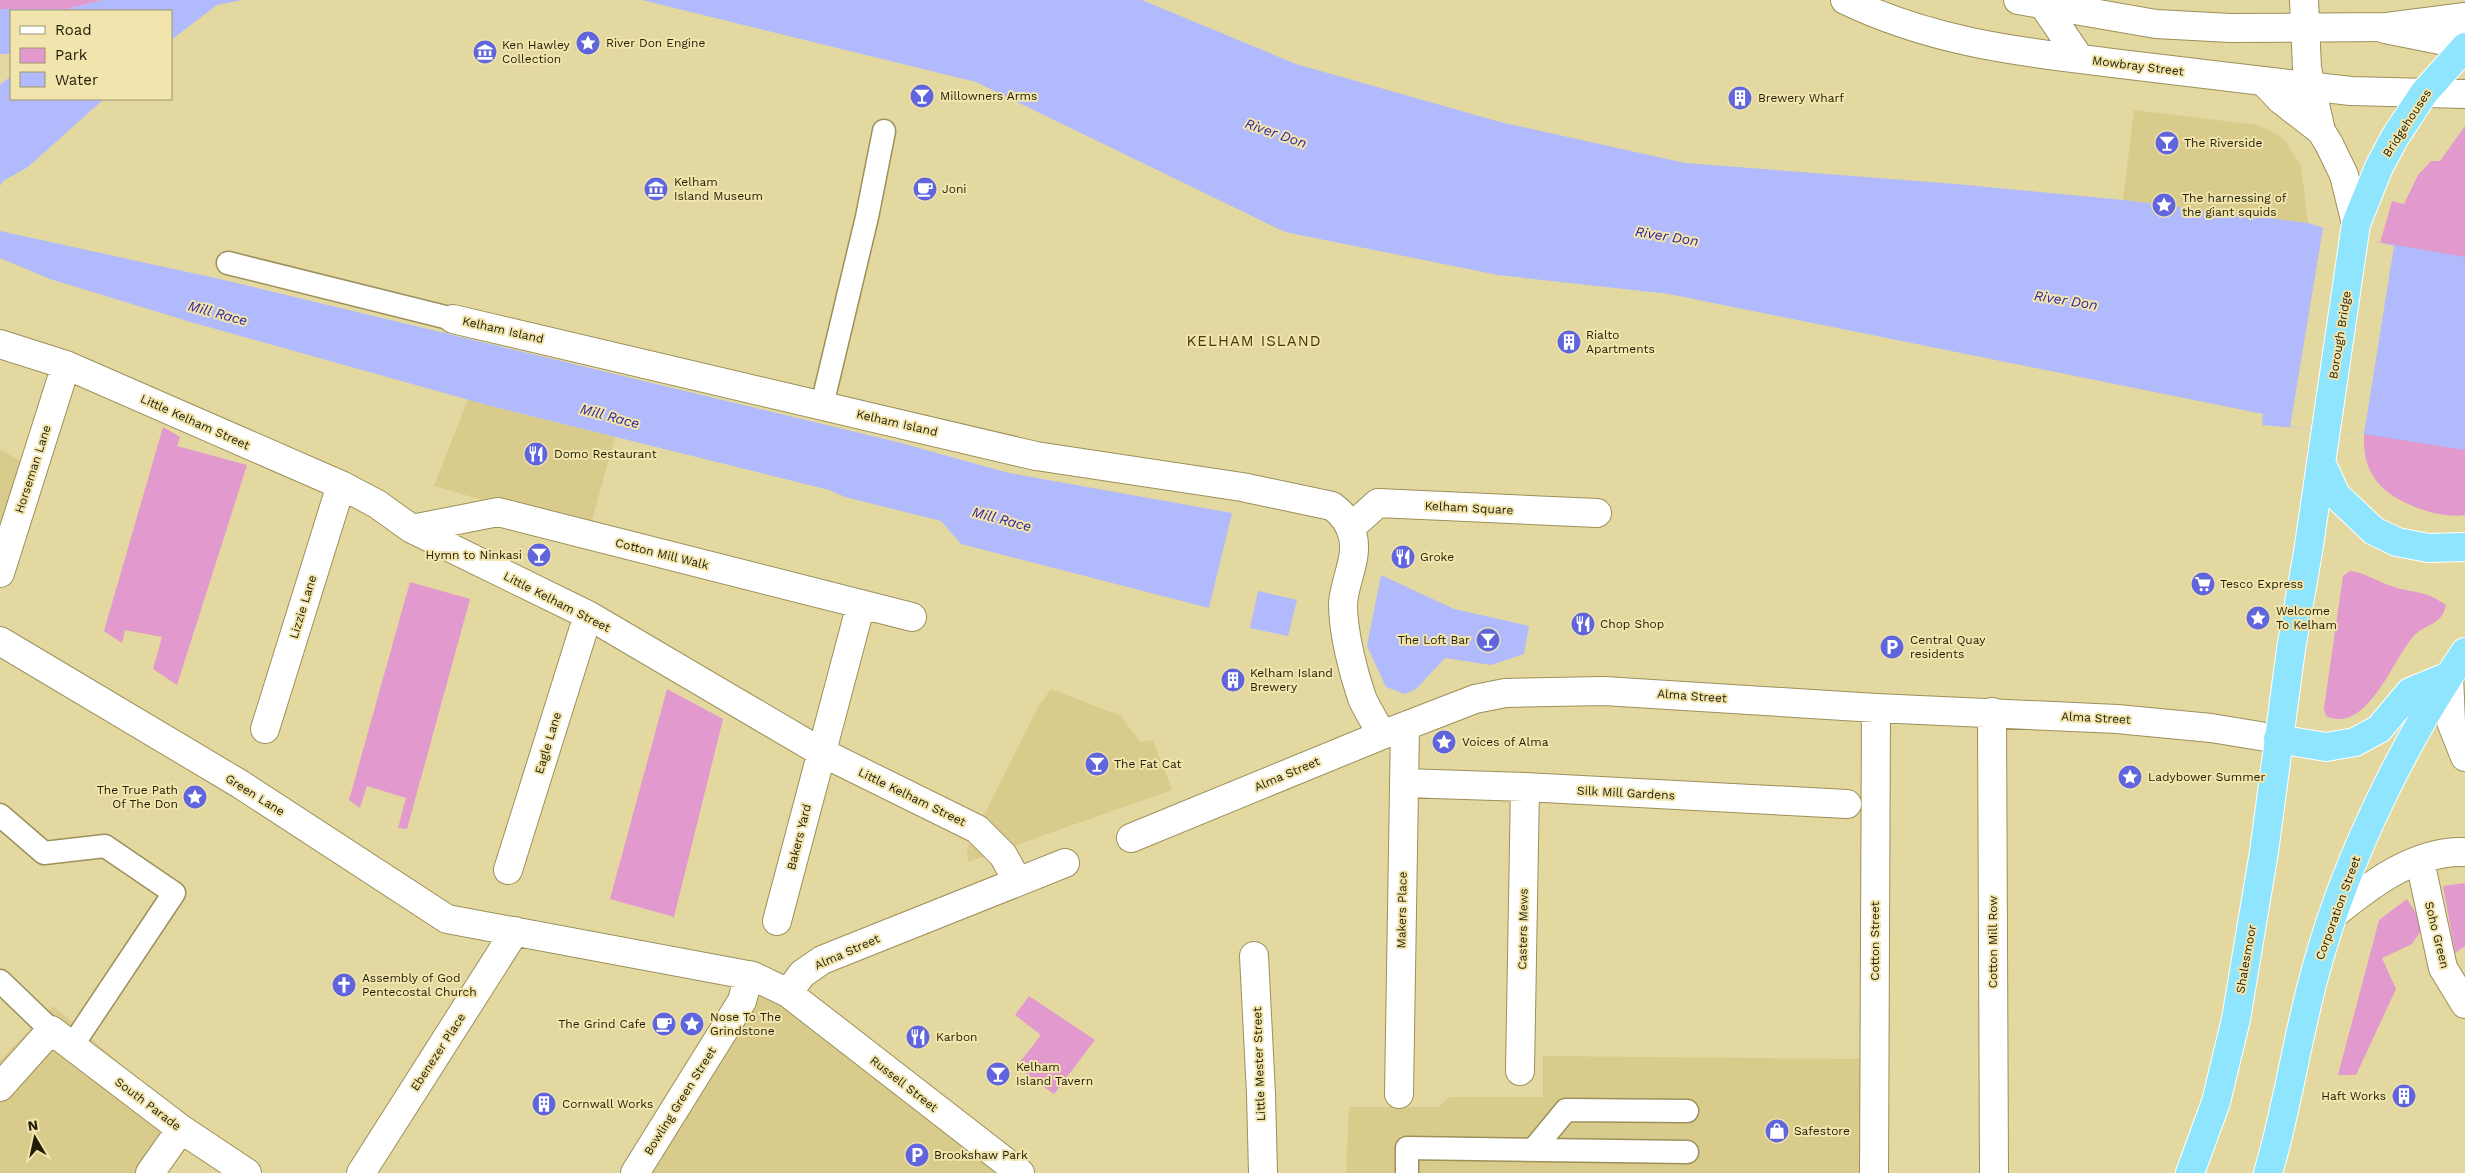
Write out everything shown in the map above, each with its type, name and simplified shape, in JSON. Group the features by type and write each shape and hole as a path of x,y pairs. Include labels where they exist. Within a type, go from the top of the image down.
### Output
{"highway":[{"name":"Bridgehouses","path":"2356,231 2379,167 2395,137 2424,94 2465,46"},
{"name":"Borough Bridge","path":"2321,462 2324,432 2356,231"},
{"path":"2321,462 2336,496 2374,531 2397,542 2428,548 2465,547"},
{"path":"2321,462 2278,739 2326,747 2355,742 2379,729 2410,692 2457,663"},
{"name":"Corporation Street","path":"2268,1173 2318,959 2334,915 2366,832 2393,776 2457,663"},
{"name":"Shalesmoor","path":"2190,1173 2216,1102 2236,1019 2264,852 2278,739"}],"street":[{"name":"Mowbray Street","path":"1844,0 1906,26 1976,45 2310,88 2424,94 2465,94"},
{"path":"2304,0 2310,88 2321,131 2335,154 2344,175 2356,231"},
{"path":"2033,2 2080,59"},
{"path":"2033,2 2156,24 2230,28 2387,27 2465,17"},
{"path":"2374,26 2465,46"},
{"path":"2263,81 2281,100 2321,131"},
{"name":"Kelham Island","path":"453,319 1036,456 1242,487 1321,502 1341,513 1350,528"},
{"name":"Little Kelham Street","path":"0,344 66,365 341,485 377,504 412,529 588,615 820,752 977,829 1003,855 1018,882"},
{"name":"Horseman Lane","path":"0,573 66,365"},
{"name":"Lizzie Lane","path":"265,730 341,485"},
{"name":"Kelham Square","path":"1350,528 1378,503 1597,513"},
{"name":"Cotton Mill Walk","path":"412,529 498,512 912,617"},
{"path":"1350,528 1354,549 1343,604 1350,652 1362,698 1394,731"},
{"name":"Bakers Yard","path":"777,921 820,752 861,604"},
{"name":"Eagle Lane","path":"508,870 588,615"},
{"name":"Green Lane","path":"7,651 240,784 447,919 515,931"},
{"path":"2457,663 2451,722 2465,757"},
{"name":"Alma Street","path":"1131,838 1475,699 1505,693 1537,691 1612,692 1876,708 1992,712 2154,722 2211,728 2278,739"},
{"name":"Cotton Street","path":"1874,1173 1876,708"},
{"name":"Cotton Mill Row","path":"1992,712 1994,1173"},
{"name":"Makers Place","path":"1394,731 1404,783 1399,1094"},
{"name":"Silk Mill Gardens","path":"1404,783 1525,787 1708,804 1847,804"},
{"name":"Casters Mews","path":"1520,1071 1525,787"},
{"path":"2334,915 2372,884 2418,861 2434,856 2465,852"},
{"name":"Soho Green","path":"2418,861 2423,875 2443,968 2465,1004"},
{"name":"Alma Street","path":"788,994 802,974 822,960 1066,863"},
{"path":"515,931 749,975 788,994"},
{"name":"Ebenezer Place","path":"361,1173 515,931"},
{"name":"Little Mester Street","path":"1254,956 1263,1173"},
{"name":"Bowling Green Street","path":"635,1173 742,1001 749,975"},
{"name":"Russell Street","path":"788,994 1020,1173"},
{"path":"0,1087 61,1038"},
{"name":"South Parade","path":"61,1038 181,1129 247,1173"},
{"path":"150,1173 181,1129"}],"lane":[{"path":"822,405 867,217 884,131"},
{"name":"Kelham Island","path":"228,263 453,319"},
{"path":"0,815 44,853 105,846 174,893 61,1038 0,981"},
{"path":"1533,1150 1566,1110 1687,1111"},
{"path":"1407,1173 1408,1148 1687,1152"}],"shaded area":[{"path":"2134,110 2258,125 2277,134 2286,142 2301,166 2308,223 2123,200"},
{"name":"Domo Restaurant","path":"468,399 615,437 589,531 434,486"},
{"path":"0,449 27,465 0,545"},
{"path":"1051,689 1121,716 1140,742 1153,740 1172,790 965,863 968,861 967,849 1038,707"},
{"name":"Brookshaw Park","path":"749,975 1020,1173 635,1173"},
{"path":"53,1006 174,1109 136,1173 0,1173 0,1060"},
{"path":"1543,1056 1867,1059 1866,1173 1346,1173 1349,1107 1438,1107 1450,1097 1543,1097"}],"green space":[{"path":"0,0 103,0 67,9 0,9"},
{"path":"2465,126 2465,319 2394,245 2380,243 2392,201 2404,204 2418,175 2431,161 2440,161"},
{"path":"2376,366 2465,396 2465,515 2442,515 2413,506 2386,491 2373,477 2366,461 2364,444 2365,425"},
{"path":"163,427 180,437 177,446 247,465 177,685 153,669 162,637 125,630 122,643 104,631"},
{"path":"2350,571 2366,575 2391,586 2431,596 2446,605 2440,618 2422,629 2412,638 2387,678 2366,706 2353,715 2340,719 2326,716 2324,708 2343,576"},
{"path":"410,582 470,599 407,829 398,828 406,798 367,786 360,808 349,800"},
{"path":"667,689 723,719 674,917 610,899"},
{"path":"2465,883 2465,946 2455,953 2443,886"},
{"path":"2407,899 2424,926 2412,944 2382,958 2396,989 2356,1075 2338,1075 2379,920"},
{"path":"1029,996 1095,1040 1054,1094 1016,1067 1041,1035 1015,1015"}],"water":[{"path":"103,0 242,0 217,5 172,39 172,10 10,10 10,54 0,54 0,9 67,9"},
{"name":"River Don","path":"642,0 1142,0 1296,64 1500,122 1685,163 1956,184 2123,200 2308,223 2355,238 2465,257 2465,450 2364,434 2262,425 2263,414 1669,294 1498,275 1285,232 976,82"},
{"path":"10,77 10,100 103,100 28,167 3,181 0,186 0,85"},
{"name":"Mill Race","path":"0,231 224,280 897,442 1009,473 1232,513 1209,608 961,544 941,521 845,497 829,490 487,405 194,323 50,279 0,258"},
{"path":"1381,575 1454,609 1529,626 1524,654 1491,665 1445,658 1416,689 1405,694 1386,687 1367,646"},
{"path":"1258,591 1297,600 1288,636 1250,628"}],"pier":[{"path":"2323,228 2394,246 2364,434 2290,427"}],"place":[{"name":"River Don Engine","path":"588,43"},
{"name":"Ken Hawley Collection","path":"485,52"},
{"name":"Millowners Arms","path":"922,96"},
{"name":"Brewery Wharf","path":"1740,98"},
{"name":"The Riverside","path":"2167,143"},
{"name":"Kelham Island Museum","path":"656,189"},
{"name":"Joni","path":"925,189"},
{"name":"The harnessing of the giant squids","path":"2164,205"},
{"name":"Rialto Apartments","path":"1569,342"},
{"name":"Domo Restaurant","path":"536,454"},
{"name":"Hymn to Ninkasi","path":"539,555"},
{"name":"Groke","path":"1403,557"},
{"name":"Tesco Express","path":"2203,584"},
{"name":"Welcome To Kelham","path":"2258,618"},
{"name":"Chop Shop","path":"1583,624"},
{"name":"The Loft Bar","path":"1488,640"},
{"name":"Central Quay residents","path":"1892,647"},
{"name":"Kelham Island Brewery","path":"1233,680"},
{"name":"Voices of Alma","path":"1444,742"},
{"name":"The Fat Cat","path":"1097,764"},
{"name":"Ladybower Summer","path":"2130,777"},
{"name":"The True Path Of The Don","path":"195,797"},
{"name":"Assembly of God Pentecostal Church","path":"344,985"},
{"name":"The Grind Cafe","path":"664,1024"},
{"name":"Nose To The Grindstone","path":"692,1024"},
{"name":"Karbon","path":"918,1037"},
{"name":"Kelham Island Tavern","path":"998,1074"},
{"name":"Haft Works","path":"2404,1096"},
{"name":"Cornwall Works","path":"544,1104"},
{"name":"Safestore","path":"1777,1131"},
{"name":"Brookshaw Park","path":"917,1155"}],"district":[{"name":"KELHAM ISLAND","path":"1254,341"}]}
